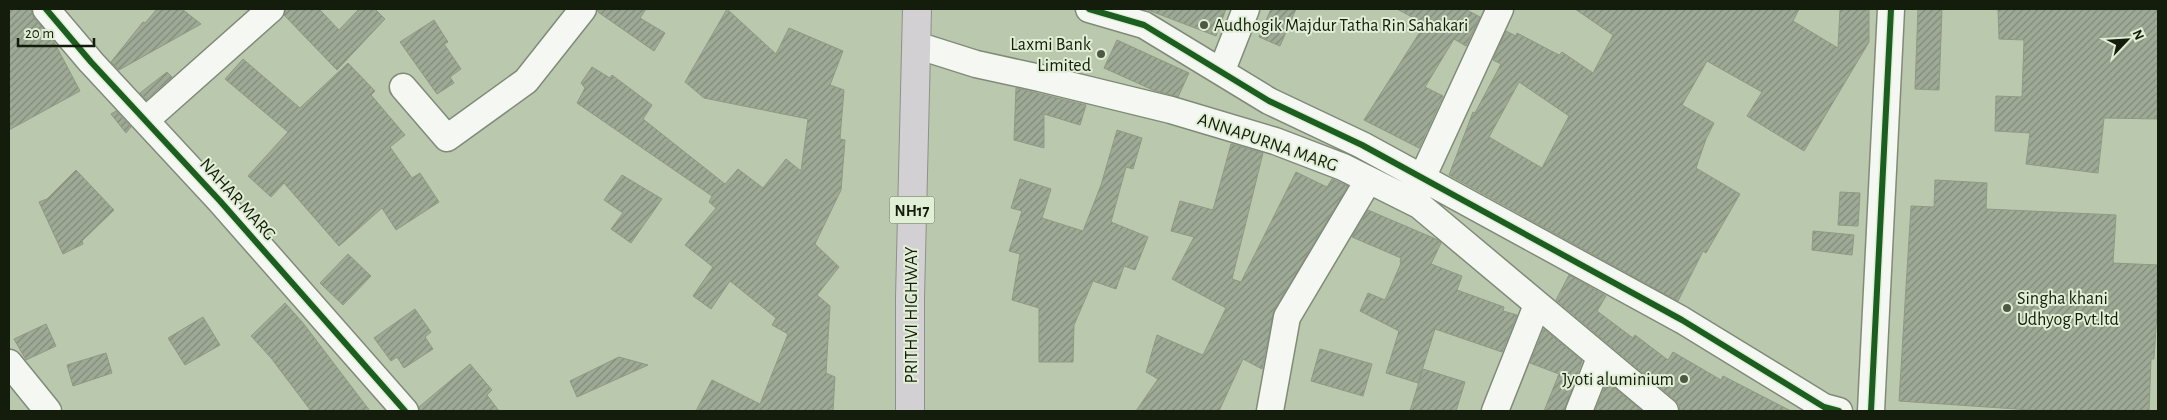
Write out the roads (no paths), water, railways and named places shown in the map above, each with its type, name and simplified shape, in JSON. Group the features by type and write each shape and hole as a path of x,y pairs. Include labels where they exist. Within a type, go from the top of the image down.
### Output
{"highway":[{"name":"PRITHVI HIGHWAY","path":"910,411 910,298 916,9"}],"street":[{"name":"NAHAR MARG","path":"46,9 91,62 146,120 405,411"},
{"path":"146,120 271,9"},
{"path":"403,87 447,138 526,80 583,9"},
{"path":"1089,9 1144,25 1222,70 1270,101 1422,178 1682,320 1824,407 1839,411"},
{"path":"1222,70 1246,9"},
{"path":"1422,178 1500,9"},
{"path":"1871,411 1891,9"},
{"name":"ANNAPURNA MARG","path":"916,45 976,64 1171,110 1265,138 1336,164 1419,205 1665,411"},
{"path":"1270,411 1287,318 1368,181"},
{"path":"1495,411 1537,305"},
{"path":"1579,411 1600,358"},
{"path":"9,363 48,411"}],"place":[{"name":"Audhogik Majdur Tatha Rin Sahakari","path":"1204,25"},
{"name":"Laxmi Bank Limited","path":"1101,54"},
{"name":"Singha khani Udhyog Pvt.ltd","path":"2007,308"},
{"name":"Jyoti aluminium","path":"1684,379"}]}
